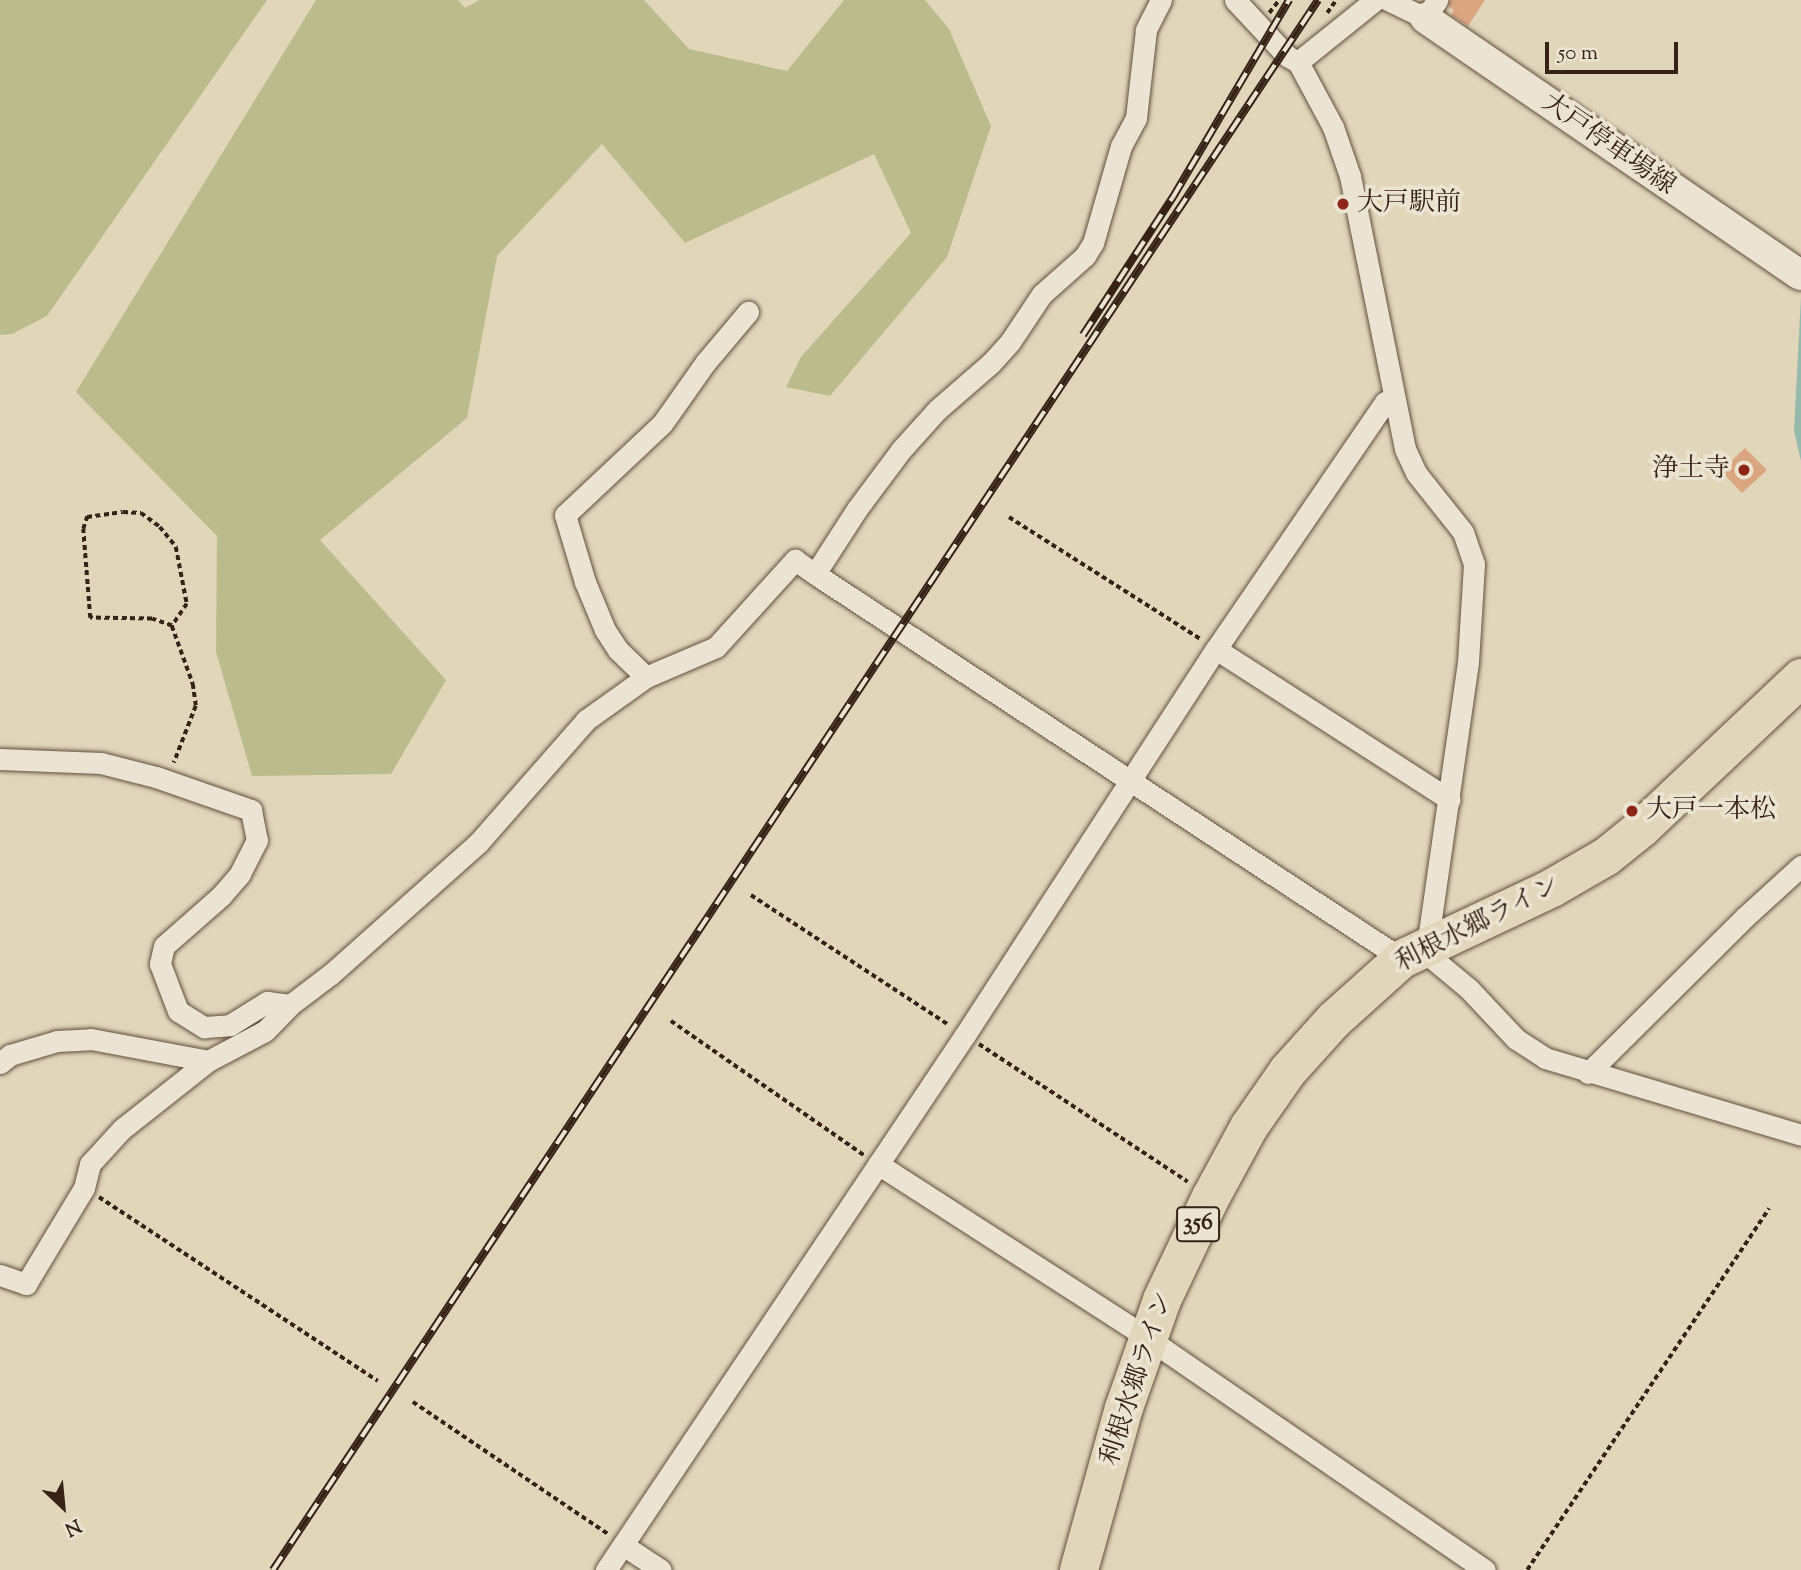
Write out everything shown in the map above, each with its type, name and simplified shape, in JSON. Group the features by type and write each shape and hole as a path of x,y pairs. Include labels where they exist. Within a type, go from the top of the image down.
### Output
{"highway":[{"name":"利根水郷ライン","path":"1079,1570 1146,1337 1211,1197 1261,1106 1335,1020 1377,978 1417,951 1552,888 1606,857 1642,828 1801,678"}],"main road":[{"name":"大戸停車場線","path":"1431,9 1796,272"}],"street":[{"path":"815,574 857,509 901,450 937,410 1010,342 1042,294 1085,256 1093,243 1121,146 1136,118 1146,30 1161,0"},
{"path":"1235,0 1287,56 1298,62 1328,115 1350,176 1405,449 1416,473 1463,532 1474,564 1468,662 1450,800 1417,951"},
{"path":"1298,62 1375,0"},
{"path":"1388,0 1431,9"},
{"path":"646,677 618,650 605,630 585,582 565,515 662,424 705,363 748,313"},
{"path":"606,1570 878,1164 1216,649 1385,402 1393,398"},
{"path":"0,1275 26,1284 84,1188 90,1164 122,1129 208,1061 264,1031 290,1005 331,974 479,842 586,720 646,677 716,647 795,561 1129,782 1417,951 1469,989 1516,1039 1545,1058 1801,1135"},
{"path":"1216,649 1450,800"},
{"path":"0,759 101,763 166,781 251,810 257,840 240,874 222,895 164,946 160,964 178,1011 204,1027 230,1025 267,1002 290,1005"},
{"path":"1588,1073 1745,917 1801,866"},
{"path":"0,1063 10,1055 57,1041 91,1039 208,1061"},
{"path":"878,1164 1146,1337 1485,1570"},
{"path":"623,1545 661,1570"}],"path":[{"path":"123,512 141,513 160,527 176,547 187,604 172,626 152,620 90,618 83,529 87,517 123,512"},
{"path":"1009,517 1216,649"},
{"path":"166,781 196,706 193,684 172,626"},
{"path":"671,1021 878,1164"},
{"path":"84,1188 378,1381"},
{"path":"1527,1570 1769,1208"},
{"path":"413,1402 623,1545"}],"shaded area":[{"path":"0,0 267,0 47,316 12,334 0,335"},
{"path":"316,0 458,0 465,8 479,0 644,0 689,49 787,71 844,0 925,0 949,29 991,126 947,257 830,396 786,387 801,357 911,233 874,154 685,243 602,144 497,256 467,418 320,540 446,680 391,774 252,776 216,652 217,536 76,392"},
{"path":"1801,297 1801,461 1794,431"}],"building":[{"path":"1450,0 1485,0 1468,26 1451,15 1454,10 1448,6"},
{"name":"浄土寺","path":"1745,448 1767,470 1742,493 1721,471"}],"railway":[{"path":"1083,335 1173,197 1289,0"},
{"path":"273,1570 1318,0"}],"place":[{"name":"大戸駅前","path":"1343,204"},
{"name":"浄土寺","path":"1744,470"},
{"name":"大戸一本松","path":"1632,811"}]}
